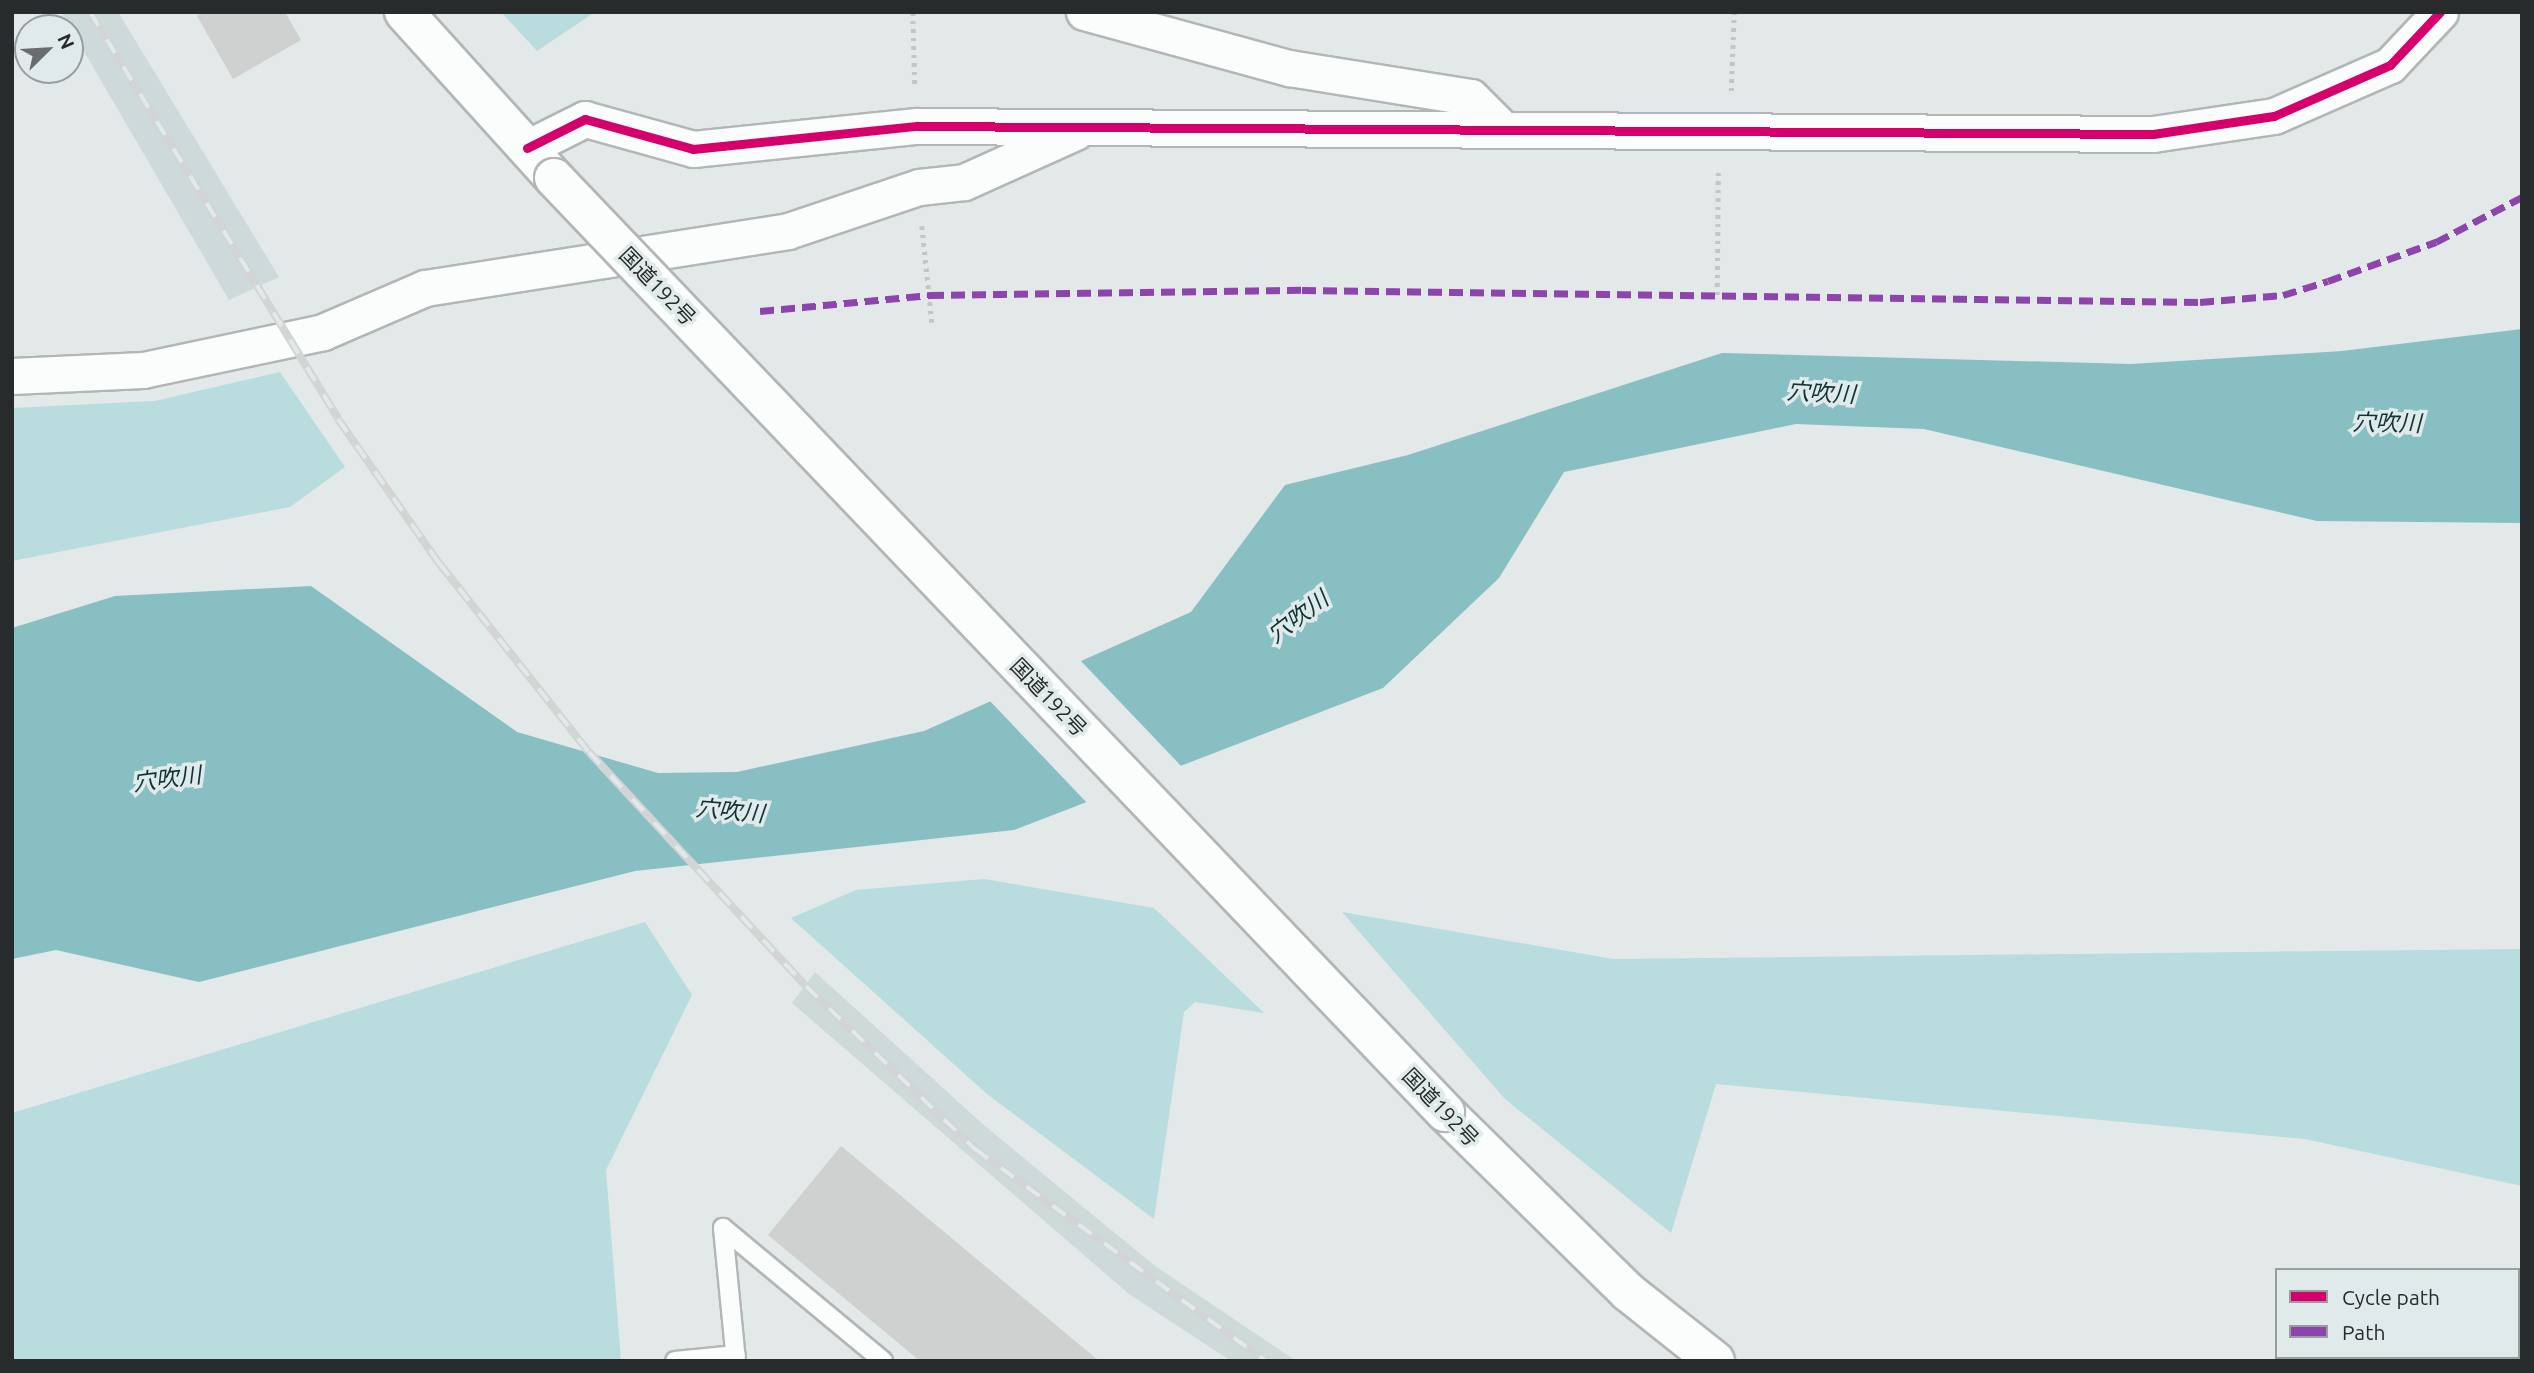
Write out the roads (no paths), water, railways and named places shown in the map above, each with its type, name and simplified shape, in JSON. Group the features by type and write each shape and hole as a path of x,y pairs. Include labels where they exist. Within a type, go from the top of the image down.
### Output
{"highway":[{"name":"国道192号","path":"404,12 554,177 1445,1112 1628,1292 1714,1361"}],"street":[{"path":"1084,12 1289,68 1471,97 1503,129"},
{"path":"527,148 585,119 693,149 916,126 2153,134 2274,116 2390,65 2440,12"},
{"path":"12,376 143,370 323,332 425,288 788,231 919,187 964,182 1086,127"}],"lane":[{"path":"675,1361 736,1358 723,1228 883,1361"}],"water":[{"name":"穴吹川","path":"2522,329 2522,523 2317,521 1924,429 1796,424 1564,472 1499,578 1383,688 1014,830 635,871 199,982 56,950 12,959 12,628 115,596 311,586 517,732 658,773 737,772 924,731 1191,612 1285,485 1408,455 1722,353 2131,364 2342,351"}],"railway":[{"path":"90,12 338,419 439,563 589,752 806,986 975,1149 1266,1361"}]}
